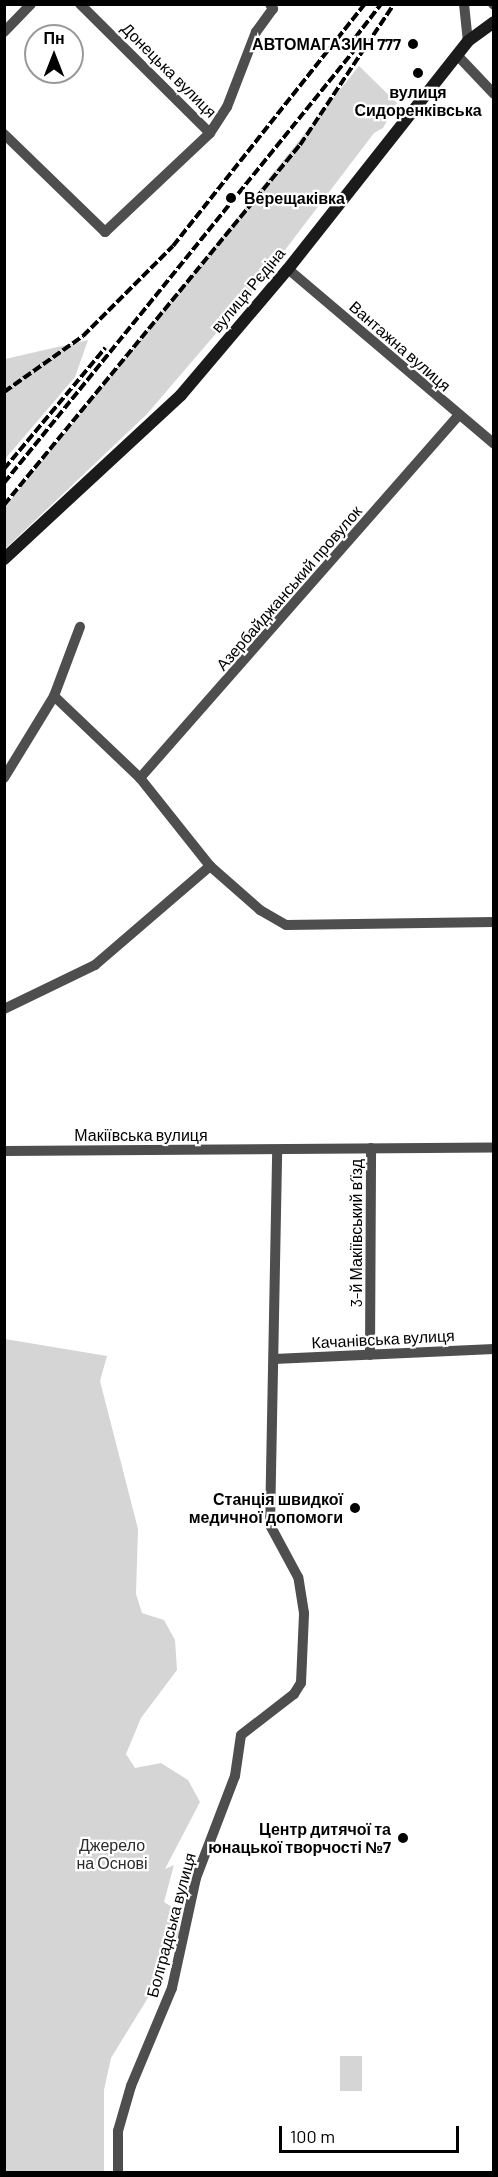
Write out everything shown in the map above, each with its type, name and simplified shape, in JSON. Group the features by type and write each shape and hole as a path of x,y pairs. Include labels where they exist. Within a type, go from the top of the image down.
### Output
{"main road":[{"name":"вулиця Рєдіна","path":"4,560 181,395 288,269 468,41 494,22"}],"street":[{"path":"4,32 31,4"},
{"name":"Донецька вулиця","path":"80,4 210,133"},
{"path":"4,134 105,232 210,133 227,107 256,32 273,9 270,4"},
{"path":"464,4 468,41"},
{"path":"458,56 494,94"},
{"name":"Вантажна вулиця","path":"288,269 494,444"},
{"name":"Азербайджанський провулок","path":"140,778 459,416"},
{"path":"4,778 54,696 80,627"},
{"path":"54,696 140,778 210,866 260,910 286,925 494,921"},
{"path":"4,1009 95,965 210,866"},
{"name":"3-й Макіївський в’їзд","path":"370,1355 371,1148"},
{"name":"Макіївська вулиця","path":"4,1151 494,1148"},
{"path":"274,1359 277,1150"},
{"name":"Качанівська вулиця","path":"274,1359 494,1349"},
{"name":"Болградська вулиця","path":"118,2172 118,2131 131,2086 172,1988 196,1878 235,1776 241,1736 294,1694 301,1683 304,1613 298,1577 274,1541 270,1525 274,1359"}],"green space":[{"path":"359,66 397,103 383,128 374,133 266,275 147,414 5,549 5,507"},
{"path":"88,340 75,377 5,459 5,359"},
{"name":"Джерело на Основі","path":"5,1339 107,1356 100,1381 138,1529 136,1594 142,1613 164,1620 175,1640 177,1670 141,1718 126,1754 135,1768 161,1763 188,1780 200,1802 165,1869 174,1865 164,1902 175,1909 179,1933 157,1983 111,2058 104,2090 104,2172 5,2172"},
{"path":"340,2056 362,2056 362,2091 340,2091"}],"railway":[{"path":"4,392 83,336 173,246 365,4"},
{"path":"348,47 381,4"},
{"path":"4,505 300,145 394,4"},
{"path":"4,483 361,42"},
{"path":"4,469 105,348"}],"place":[{"name":"АВТОМАГАЗИН 777","path":"413,44"},
{"name":"вулиця Сидоренківська","path":"418,73"},
{"name":"Верещаківка","path":"231,198"},
{"name":"Станція швидкої медичної допомоги","path":"355,1508"},
{"name":"Центр дитячої та юнацької творчості №7","path":"403,1838"}]}
